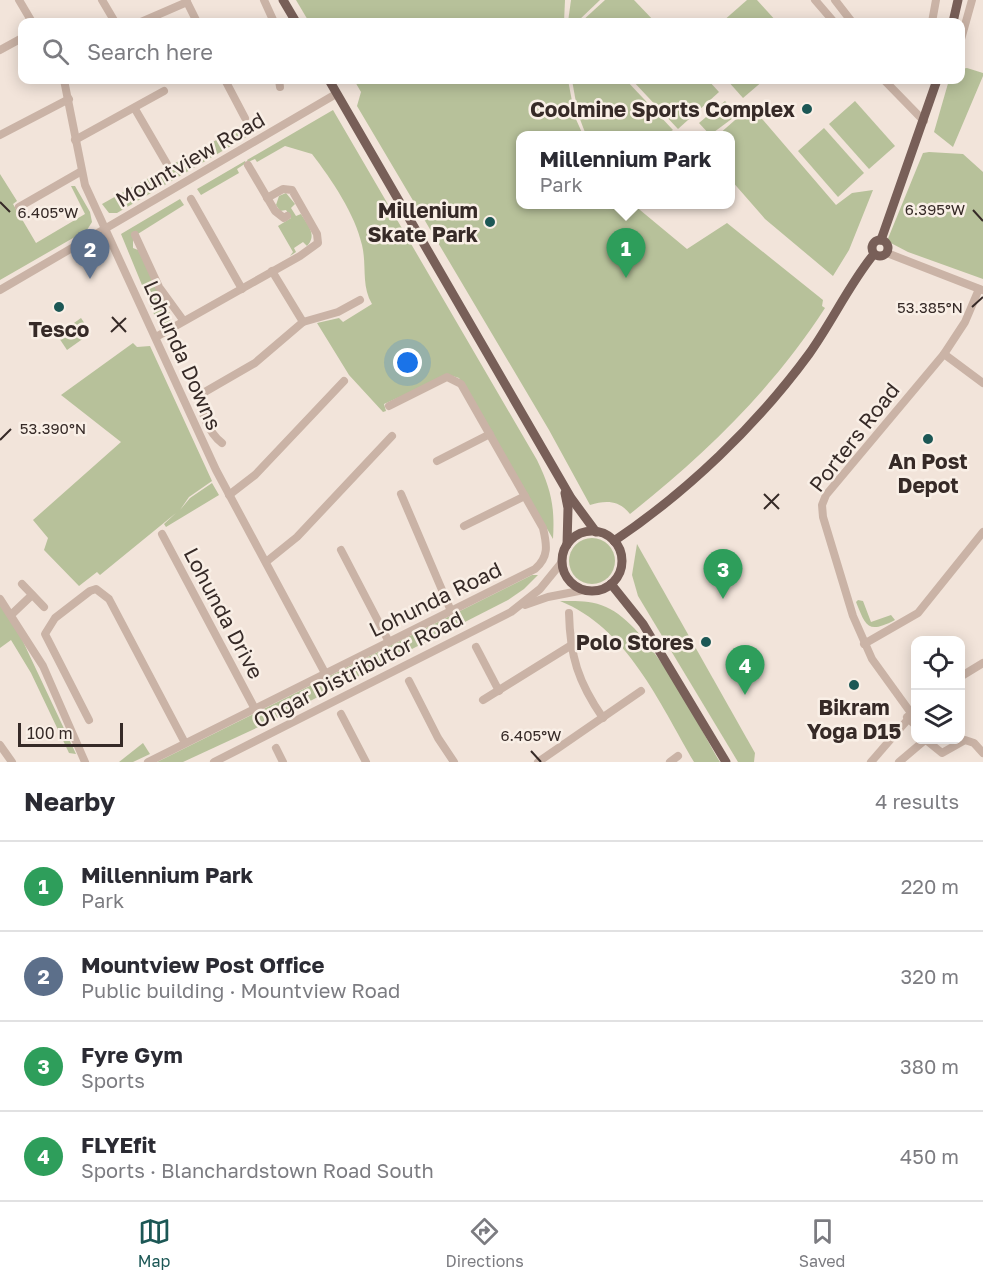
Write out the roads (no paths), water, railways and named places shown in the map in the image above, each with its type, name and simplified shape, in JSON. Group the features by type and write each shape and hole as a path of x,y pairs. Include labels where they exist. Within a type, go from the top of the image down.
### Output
{"main road":[{"path":"283,0 294,18"},
{"path":"954,18 958,0"},
{"path":"331,84 563,484 596,532 614,541 622,561 621,570 611,584 594,591 584,590 568,579 562,562 567,545 568,508 563,484"},
{"path":"614,541 702,470 777,394 821,337 874,254 874,243 881,240 936,84"},
{"path":"874,254 880,256 886,253 887,246 881,240"},
{"path":"567,545 580,534 596,532"},
{"path":"611,584 643,624 726,762"}],"street":[{"path":"19,0 30,18"},
{"path":"102,0 113,18"},
{"path":"264,0 272,18"},
{"path":"815,0 831,18"},
{"path":"835,0 849,18"},
{"path":"933,18 936,0"},
{"path":"965,25 972,0"},
{"path":"150,18 186,1 195,18"},
{"path":"0,50 18,40"},
{"name":"Lohunda Downs","path":"64,84 69,99 80,172 229,495 325,673"},
{"path":"227,84 245,118"},
{"path":"888,84 924,121"},
{"path":"75,140 164,91"},
{"name":"Mountview Road","path":"0,290 336,94"},
{"path":"0,135 69,99"},
{"path":"135,109 167,164"},
{"path":"248,165 279,215 284,218 287,216"},
{"path":"19,207 80,172"},
{"path":"156,337 315,246 317,234 291,190 283,189 267,198"},
{"path":"191,199 242,289"},
{"path":"135,235 136,246 159,287 183,320"},
{"path":"886,253 981,290"},
{"path":"272,271 303,322"},
{"name":"Porters Road","path":"911,713 864,644 840,574 823,517 822,504 826,495 944,354 965,322 981,290"},
{"path":"222,443 216,438 200,400 203,393 255,363 303,322 338,312 360,300"},
{"path":"944,354 983,383"},
{"name":"Lohunda Road","path":"148,762 542,564 546,556 547,543 543,528 461,384 447,377 389,406"},
{"path":"229,495 255,476 345,381"},
{"path":"437,461 490,434"},
{"path":"266,562 297,537 392,436"},
{"path":"401,494 451,611"},
{"path":"464,526 525,496"},
{"path":"864,644 918,613 983,532"},
{"name":"Lohunda Drive","path":"162,534 255,709"},
{"path":"341,550 389,642"},
{"name":"Ongar Distributor Road","path":"519,608 540,589 562,562"},
{"path":"22,584 44,607"},
{"path":"89,720 45,634 55,618 90,591 96,589 109,599 185,743"},
{"name":"Ongar Distributor Road","path":"214,762 519,608 548,597 584,590"},
{"path":"11,615 32,595"},
{"path":"0,598 42,666 85,762"},
{"path":"569,613 570,646 586,692 603,718"},
{"path":"483,700 570,646"},
{"path":"476,647 499,691"},
{"path":"965,674 983,663"},
{"path":"409,681 438,738 454,762"},
{"path":"538,762 641,691"},
{"path":"871,762 911,713"},
{"path":"341,714 366,762"},
{"path":"965,740 974,743 983,753"},
{"path":"899,762 920,744"},
{"path":"930,744 942,753 958,744"},
{"path":"0,745 12,762"},
{"path":"276,748 283,762"},
{"path":"670,762 678,756"}],"place":[{"name":"Coolmine Sports Complex","path":"807,109"},
{"name":"Millenium Skate Park","path":"490,222"},
{"name":"Millennium Park","path":"626,278"},
{"name":"Mountview Post Office","path":"90,279"},
{"name":"Tesco","path":"59,307"},
{"name":"An Post Depot","path":"928,439"},
{"name":"Fyre Gym","path":"723,599"},
{"name":"Polo Stores","path":"706,642"},
{"name":"Bikram Yoga D15","path":"854,685"},
{"name":"FLYEfit","path":"745,695"}]}
